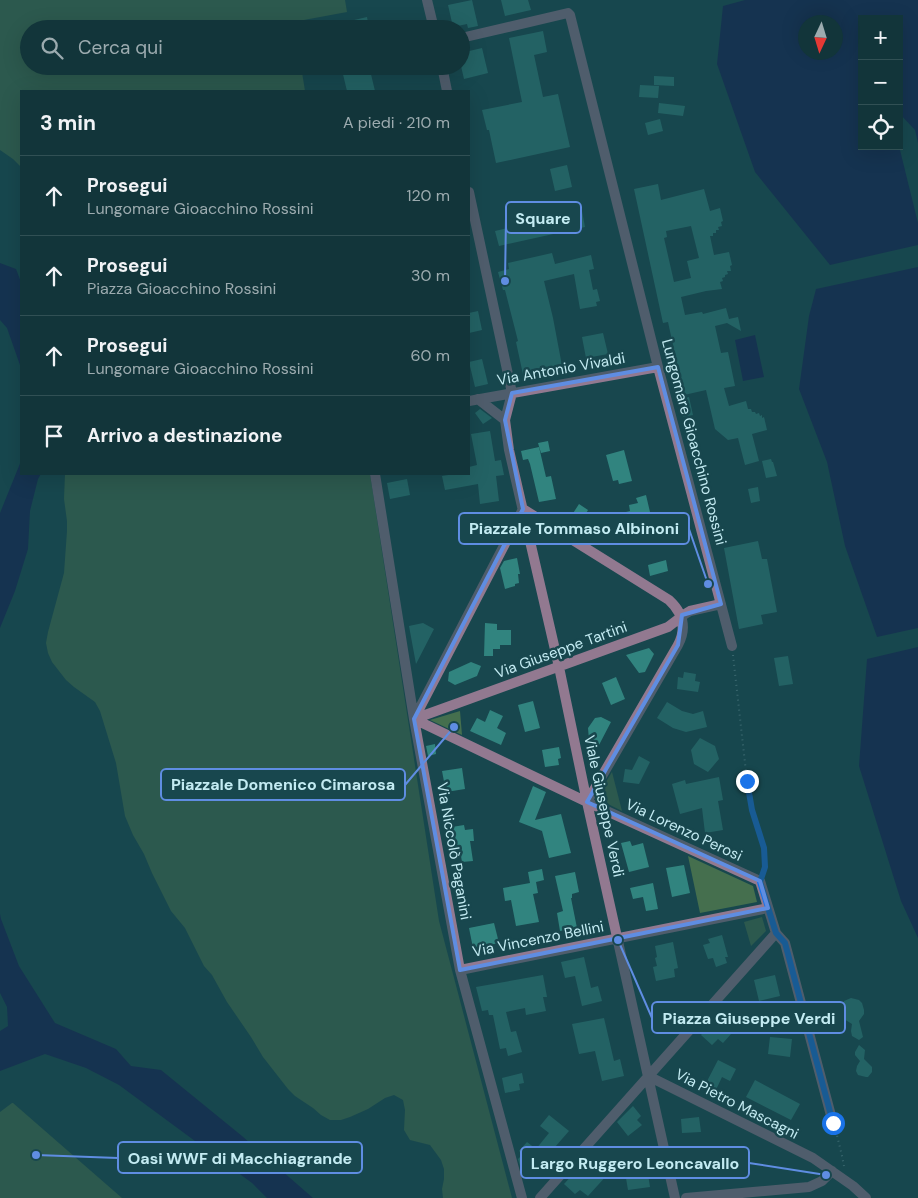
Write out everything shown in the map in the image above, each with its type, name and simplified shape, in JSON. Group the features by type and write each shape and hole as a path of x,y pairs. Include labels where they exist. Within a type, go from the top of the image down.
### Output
{"street":[{"path":"427,0 432,20"},
{"name":"Lungomare Gioacchino Rossini","path":"470,36 569,14 658,367 732,646"},
{"path":"444,75 447,90"},
{"path":"470,197 512,393 505,420 473,400"},
{"name":"Via Antonio Vivaldi","path":"473,400 658,367"},
{"name":"Viale Giuseppe Verdi","path":"505,420 509,450 559,667 675,1198"},
{"name":"Via Niccolò Paganini","path":"375,475 414,719 460,970 522,1198"},
{"path":"414,719 523,509 669,600 681,617 684,629 681,640 587,802"},
{"name":"Via Giuseppe Tartini","path":"414,719 668,627 690,611 721,604"},
{"name":"Via Lorenzo Perosi","path":"414,719 760,882"},
{"path":"760,882 776,933 785,943 833,1123"},
{"name":"Via Vincenzo Bellini","path":"460,970 768,908"},
{"path":"540,1198 776,933"},
{"name":"Via Pietro Mascagni","path":"648,1076 813,1158 846,1180"},
{"path":"686,1198 809,1187 822,1181 832,1172"},
{"path":"846,1180 866,1198"}],"path":[{"path":"732,646 747,781 752,810 764,848 765,867 760,882"},
{"path":"833,1123 846,1180"}],"highlighted area":[{"path":"658,367 721,604 682,615 678,645 587,802 760,881 768,908 460,970 414,719 523,509 505,420 512,393"}],"green space":[{"path":"0,0 345,0 347,12 304,20 20,20 20,75 302,75 305,90 20,90 20,166 0,150"},
{"path":"65,475 370,475 439,921 512,1198 443,1198 444,1169 441,1160 430,1145 410,1140 404,1130 405,1110 403,1100 394,1095 385,1098 368,1109 341,1120 330,1120 321,1115 288,1089 263,1057 227,1002 212,975 204,966 185,928 171,911 133,835 125,816 116,763 100,711 95,702 66,680 52,662 48,653 46,643 48,632 64,573 67,521 64,499"},
{"path":"460,711 462,735 430,720"},
{"path":"612,772 622,811 596,798"},
{"path":"688,856 753,886 757,902 700,913"},
{"path":"762,917 766,931 751,946 744,922"},
{"path":"12,1103 122,1198 0,1198 0,1112"}],"shaded area":[{"path":"745,0 918,0 918,143 915,130 903,117 903,15 858,15 858,150 900,150 918,223 918,245 830,265 755,172 717,64 723,6"},
{"path":"0,263 16,269 20,279 20,365 7,328 0,320"},
{"path":"918,267 918,628 877,637 845,546 827,462 799,389 809,316 816,289"},
{"path":"755,335 764,377 743,381 735,340"},
{"path":"20,463 20,475 40,475 30,511 28,549 15,591 0,628 0,513"},
{"path":"918,647 918,938 901,901 859,766 867,659"},
{"path":"0,914 19,966 55,1023 116,1049 131,1066 161,1070 242,1136 313,1198 267,1198 252,1183 119,1085 86,1068 45,1054 0,1071 0,1031 8,1026 7,1007 0,993"}],"building":[{"path":"472,0 478,26 470,28 470,20 451,20 448,5"},
{"path":"501,0 528,0 531,10 505,16"},
{"path":"367,17 368,20 354,20"},
{"path":"543,31 547,52 534,55 543,97 558,94 570,147 496,163 489,130 487,130 482,110 522,102 509,38"},
{"path":"482,48 488,73 464,79 463,75 470,75 470,51"},
{"path":"343,75 371,75 375,90 347,90"},
{"path":"654,76 674,77 674,86 654,85"},
{"path":"640,85 659,86 658,98 639,97"},
{"path":"659,103 685,106 683,116 658,113"},
{"path":"660,119 663,131 648,135 645,123"},
{"path":"567,165 572,187 555,191 550,169"},
{"path":"658,184 661,200 704,189 710,211 720,208 723,221 721,222 722,226 718,227 719,230 713,233 713,236 710,236 714,255 729,252 732,265 730,266 731,271 727,271 728,274 720,282 722,289 681,297 685,315 702,312 703,314 726,308 729,319 738,317 741,331 727,323 715,326 721,353 728,352 735,386 724,388 729,406 746,401 748,409 751,409 756,414 759,413 760,416 762,415 762,418 764,417 767,430 752,434 759,461 745,465 738,438 728,440 715,429 706,390 684,395 668,322 663,323 634,189","holes":["691,226 699,258 687,261 691,278 674,282 664,238 667,237 666,231"]},
{"path":"582,211 585,227 499,246 495,231"},
{"path":"552,253 555,264 591,255 594,269 589,270 593,290 597,289 600,301 596,302 597,306 580,309 574,274 544,281 563,371 524,379 516,342 518,341 505,290 503,290 498,272 509,269 508,263"},
{"path":"478,311 482,330 470,333 470,313"},
{"path":"603,333 608,354 586,358 582,337"},
{"path":"482,359 488,384 475,387 470,362"},
{"path":"689,397 693,415 683,417 680,399"},
{"path":"480,409 492,418 483,424 475,413"},
{"path":"490,431 495,461 501,460 504,475 496,476 499,501 480,504 478,484 445,490 442,476 470,475 470,467 477,465 471,434"},
{"path":"548,441 550,451 541,453 538,443"},
{"path":"539,447 546,477 551,476 556,499 539,502 530,464 528,459 523,460 521,451"},
{"path":"624,450 632,481 619,484 618,480 613,481 606,455"},
{"path":"771,459 777,476 766,478 762,461"},
{"path":"407,479 410,495 390,499 387,483"},
{"path":"758,487 760,501 751,503 748,489"},
{"path":"646,495 650,512 644,514 645,518 629,522 631,529 622,531 623,536 613,539 610,527 616,525 614,515 630,511 629,505 638,503 636,498"},
{"path":"579,504 588,510 578,527 568,521"},
{"path":"758,541 762,559 767,559 777,612 761,615 763,624 739,629 724,548"},
{"path":"517,558 520,574 518,574 519,583 505,589 500,568 504,561"},
{"path":"666,560 668,571 650,576 648,565"},
{"path":"423,623 434,629 416,664 409,626"},
{"path":"485,623 497,624 497,630 511,630 511,645 500,645 500,649 493,649 493,656 484,656"},
{"path":"649,648 654,654 645,672 639,673 626,655"},
{"path":"788,656 793,684 779,686 774,658"},
{"path":"471,662 481,666 477,676 455,685 448,681 449,672"},
{"path":"684,672 696,674 695,681 700,682 698,692 677,689 678,677 683,678"},
{"path":"616,677 625,699 611,705 602,683"},
{"path":"533,701 540,728 525,732 518,705"},
{"path":"667,702 682,711 693,714 703,711 707,727 686,732 673,728 657,718"},
{"path":"490,710 503,716 497,728 506,733 501,745 470,731 477,718 485,722"},
{"path":"601,717 611,722 599,745 589,740 588,728 595,718"},
{"path":"700,738 715,746 719,759 708,772 694,764 691,750"},
{"path":"435,744 436,754 428,756 426,746"},
{"path":"559,747 561,758 558,759 559,765 545,767 542,750"},
{"path":"639,756 650,762 639,784 623,782 625,769 632,770"},
{"path":"462,768 465,789 446,792 442,771"},
{"path":"719,777 723,800 718,801 723,830 705,833 702,808 680,814 672,784 685,780 686,784"},
{"path":"533,786 546,792 535,820 561,814 571,853 549,858 542,831 519,822"},
{"path":"464,825 465,830 473,829 474,841 470,841 473,861 462,862 461,856 457,857 452,827"},
{"path":"630,841 632,846 643,843 649,867 629,872 621,843"},
{"path":"684,865 690,893 672,897 666,868"},
{"path":"542,869 544,880 536,882 538,893 533,894 539,922 516,926 511,900 505,901 503,888 530,883 528,872"},
{"path":"575,872 579,892 572,894 571,898 577,928 560,931 557,913 563,911 555,876"},
{"path":"653,883 658,909 646,911 643,897 633,899 630,888"},
{"path":"494,923 499,943 473,948 469,928"},
{"path":"722,935 728,957 725,957 727,963 716,967 713,958 708,959 703,945 710,943 708,939"},
{"path":"673,942 678,968 674,969 675,977 656,981 653,967 657,966 655,946"},
{"path":"584,957 591,988 598,986 602,1001 582,1006 575,976 565,978 561,962"},
{"path":"543,975 547,997 543,997 546,1011 526,1015 525,1008 506,1012 511,1032 516,1031 522,1052 508,1056 506,1048 500,1049 493,1015 489,1015 488,1010 482,1011 476,987"},
{"path":"775,975 780,996 759,1001 754,980"},
{"path":"851,998 859,1000 864,1010 864,1014 859,1021 863,1037 859,1040 852,1036 852,1024 844,1019 840,1012 844,1001"},
{"path":"718,1015 730,1025 726,1030 731,1034 723,1043 718,1039 712,1045 701,1035"},
{"path":"604,1018 614,1061 620,1059 624,1076 602,1081 595,1051 579,1054 572,1024"},
{"path":"770,1037 792,1039 790,1057 768,1054"},
{"path":"859,1045 865,1050 864,1059 872,1067 872,1072 868,1077 858,1075 856,1071 860,1061 855,1052"},
{"path":"718,1060 736,1069 730,1081 722,1077 715,1092 704,1087"},
{"path":"522,1073 524,1083 519,1084 520,1090 505,1093 502,1078"},
{"path":"755,1080 800,1104 791,1120 746,1097"},
{"path":"633,1106 641,1116 637,1120 642,1125 628,1136 617,1122"},
{"path":"549,1115 569,1131 530,1174 520,1166 518,1159 523,1154 519,1151 527,1142 536,1149 549,1133 540,1126"},
{"path":"699,1117 701,1132 682,1133 681,1119"},
{"path":"595,1156 604,1164 601,1168 608,1174 588,1196 580,1190 575,1194 564,1184 588,1158 591,1161"},
{"path":"647,1168 650,1187 628,1190 625,1172"}],"place":[{"name":"Square","path":"505,281"},
{"name":"Piazzale Tommaso Albinoni","path":"708,584"},
{"name":"Piazzale Domenico Cimarosa","path":"454,727"},
{"name":"Piazza Giuseppe Verdi","path":"618,940"},
{"name":"Oasi WWF di Macchiagrande","path":"36,1155"},
{"name":"Largo Ruggero Leoncavallo","path":"826,1175"}],"route":[{"path":"747,781 752,810 764,848 765,867 760,882 776,933 785,943 833,1123"}]}
